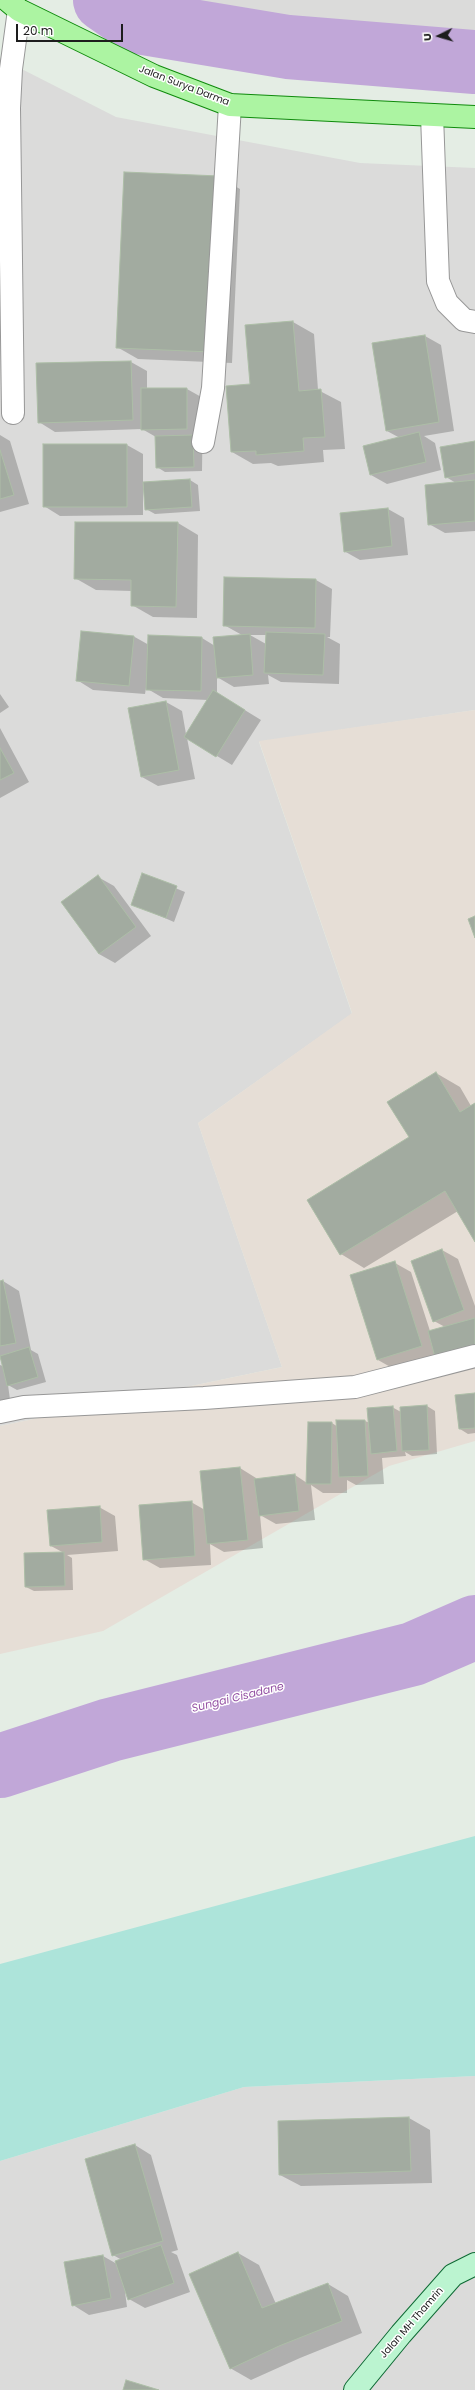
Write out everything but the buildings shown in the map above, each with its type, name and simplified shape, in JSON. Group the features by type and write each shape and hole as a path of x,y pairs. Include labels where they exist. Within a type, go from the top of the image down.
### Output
{"main road":[{"name":"Jalan Surya Darma","path":"13,5 154,76 230,105 475,118"}],"street":[{"path":"13,5 9,108 14,413"},
{"path":"203,442 213,388 230,105"},
{"path":"432,115 438,281 447,303 464,320 475,322"},
{"path":"0,1412 24,1407 204,1398 355,1387 475,1356"},
{"name":"Jalan MH Thamrin","path":"355,2390 401,2334 453,2275 475,2264"}],"shaded area":[{"path":"136,0 475,0 475,48 369,47 168,20"},
{"path":"0,58 116,117 360,163 475,168 475,710 259,742 352,1014 198,1123 282,1367 0,1426"},
{"path":"475,710 475,1441 389,1466 103,1631 0,1654 0,1426 282,1367 198,1123 352,1013 259,741"},
{"path":"475,1836 475,2076 244,2087 0,2161 0,1964"},
{"path":"475,2076 475,2390 0,2390 0,2161 244,2087"}],"waterway":[{"path":"105,0 137,22 288,47 475,62"},
{"name":"Sungai Cisadane","path":"0,1766 110,1730 413,1654 475,1627"}]}
